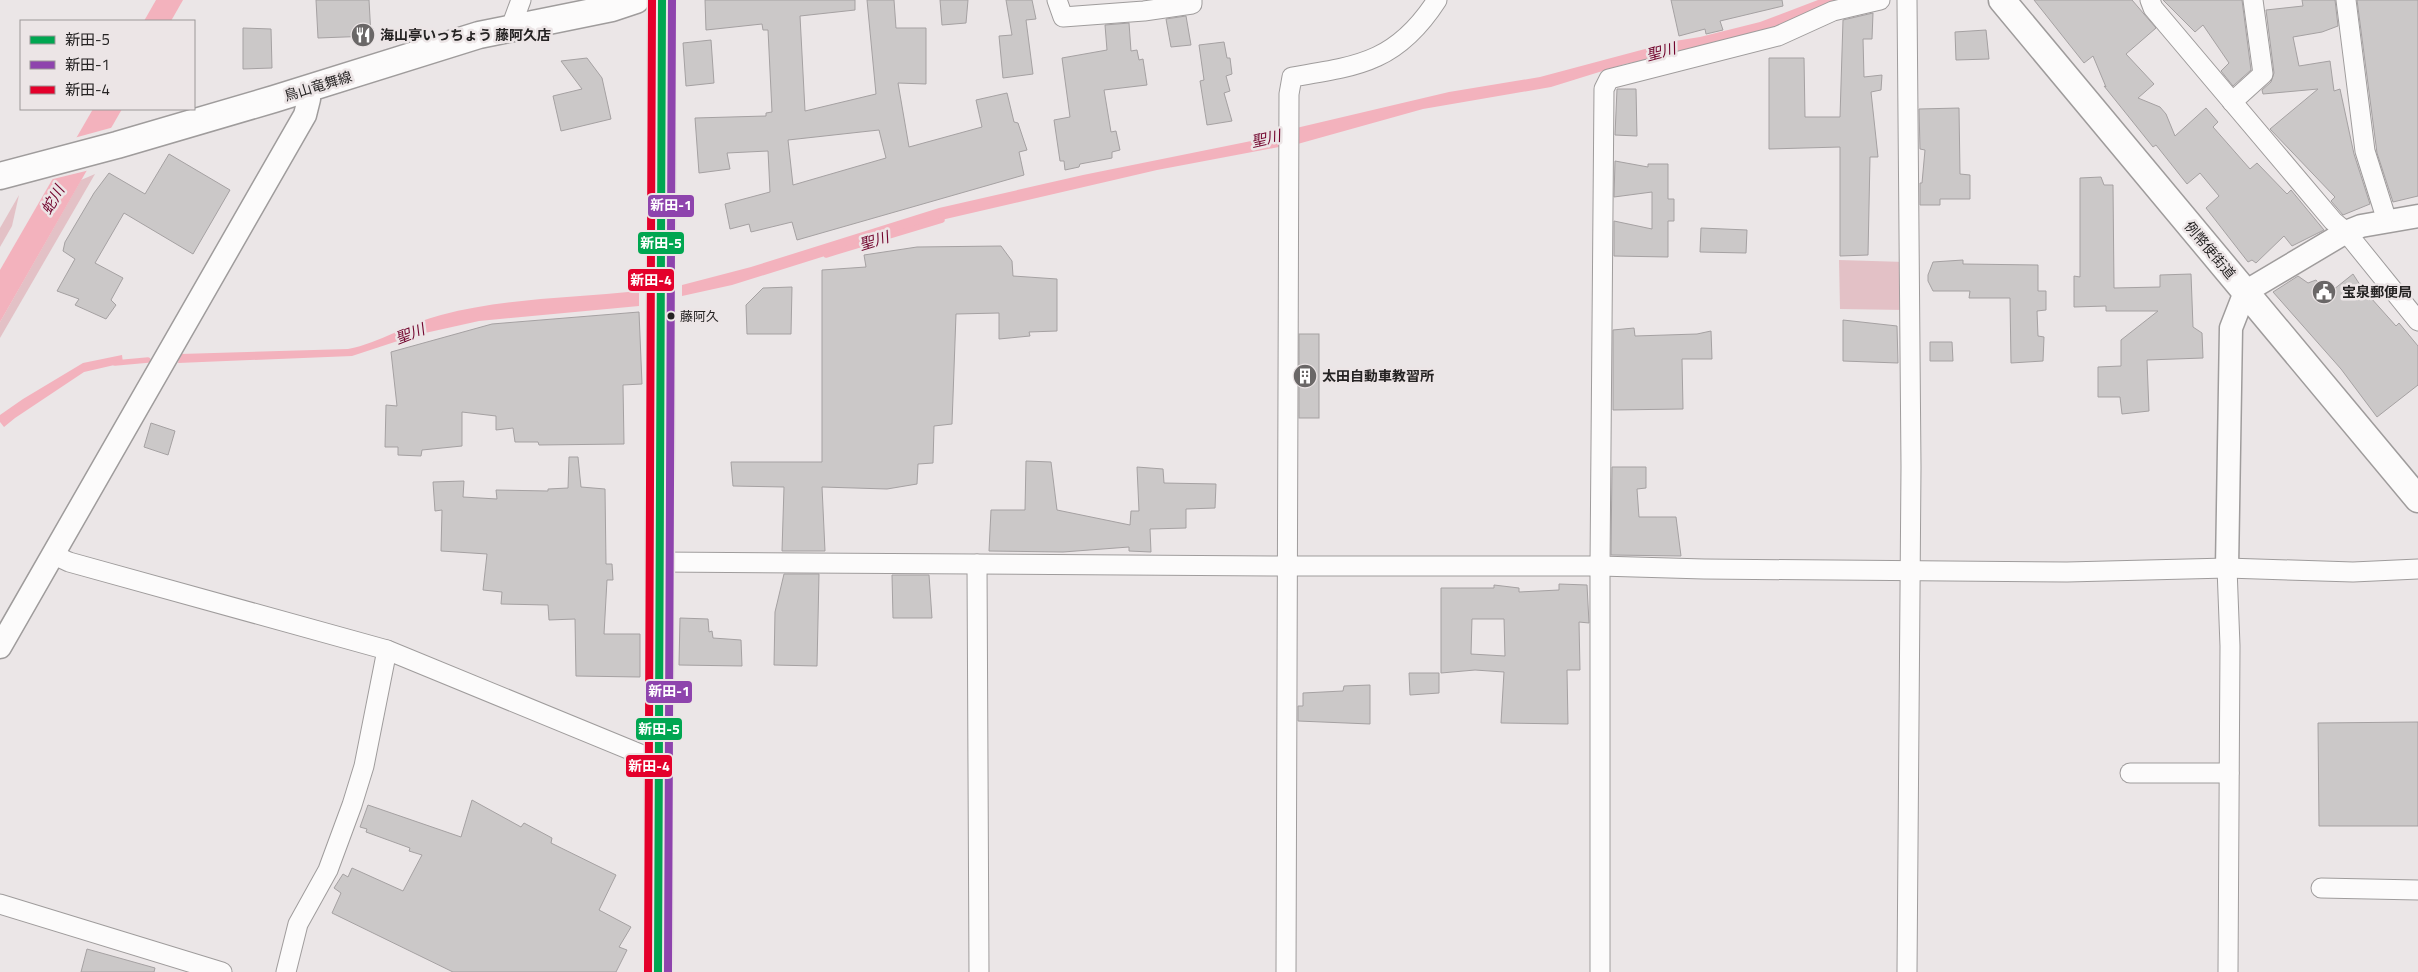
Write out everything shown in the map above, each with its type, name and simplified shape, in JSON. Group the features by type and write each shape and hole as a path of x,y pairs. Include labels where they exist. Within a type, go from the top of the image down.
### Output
{"main road":[{"name":"鳥山竜舞線","path":"0,176 111,147 307,89 479,35 612,8 636,0"},
{"path":"658,972 660,758 658,562 662,0"},
{"name":"例幣使街道","path":"2002,0 2418,499"}],"street":[{"path":"511,27 522,0"},
{"path":"1057,0 1063,18 1144,6 1192,4 1192,0"},
{"path":"1286,972 1289,94 1292,77 1356,66 1397,47 1418,25 1437,0"},
{"path":"1600,972 1600,566 1604,89 1610,79 1778,36 1833,11 1880,0"},
{"path":"1907,0 1910,570 1907,972"},
{"path":"2150,0 2153,8 2333,220 2346,232 2418,321"},
{"path":"2232,102 2263,74 2253,0"},
{"path":"2346,0 2365,151 2386,221"},
{"path":"0,647 305,115 309,99 307,89"},
{"path":"2228,972 2230,646 2227,568 2231,328 2245,292 2346,232 2361,226 2418,216"},
{"path":"54,555 69,562 387,650 645,756 660,758"},
{"path":"658,562 1600,566 1704,569 2067,572 2227,568 2353,572 2418,569"},
{"path":"977,564 979,972"},
{"path":"286,972 298,924 328,870 352,805 364,766 387,650"},
{"path":"2130,773 2229,773"},
{"path":"2321,888 2418,890"},
{"path":"0,904 222,972"}],"shaded area":[{"path":"95,174 0,338 0,322 81,180"},
{"path":"19,195 12,226 0,247 0,228"},
{"path":"1839,260 1905,262 1906,310 1840,309"}],"water":[{"path":"156,0 183,0 172,20 145,20"},
{"path":"1818,0 1850,0 1775,29 1702,49 1625,64 1551,87 1423,109 1294,145 1292,129 1449,92 1540,77 1675,41 1700,37 1760,22"},
{"name":"蛇川","path":"92,110 121,110 0,322 0,270"},
{"path":"1283,129 1284,146 1157,170 937,221 732,285 682,296 682,285 751,267 939,208 1083,175 1266,138"},
{"path":"639,291 639,306 479,321 416,335 352,356 178,363 180,354 348,349 372,342 417,323 465,309 539,299"},
{"path":"122,355 123,363 84,372 4,427 0,422 0,415 83,363"}],"pier":[{"path":"114,127 90,170 49,180 74,138"}],"building":[{"path":"316,0 369,0 371,36 318,38"},
{"path":"705,0 855,0 855,10 800,16 805,111 876,94 867,0 894,0 896,28 926,28 926,84 898,83 909,147 982,127 976,100 1007,93 1014,122 1018,123 1027,150 1019,152 1024,175 797,240 792,222 751,232 749,224 730,229 725,204 770,192 768,151 727,153 730,169 699,173 695,118 766,116 766,113 772,112 768,30 763,30 762,24 706,30","holes":["879,130 886,158 793,185 788,140"]},
{"path":"940,0 968,0 966,23 942,25"},
{"path":"1006,0 1032,0 1036,19 1026,20 1033,74 1003,78 999,36 1012,35"},
{"path":"1671,0 1782,0 1783,6 1720,21 1723,30 1706,34 1705,29 1679,36"},
{"path":"2034,0 2132,0 2156,28 2126,54 2154,84 2138,98 2160,107 2166,114 2175,136 2206,108 2218,122 2213,127 2250,169 2257,163 2287,194 2291,190 2324,230 2292,246 2284,236 2256,263 2252,260 2248,262 2206,208 2219,196 2200,173 2187,184 2156,145 2153,147 2104,86 2106,87 2093,56 2084,63"},
{"path":"2163,0 2242,0 2251,70 2233,86 2221,71 2229,63 2203,25 2195,32"},
{"path":"2302,0 2335,0 2338,26 2322,32 2293,37 2299,66 2330,61 2334,91 2340,89 2354,154 2370,204 2343,215 2331,201 2335,197 2270,129 2318,89 2263,94 2262,90 2271,82 2274,73 2266,10 2303,6"},
{"path":"2357,0 2418,0 2418,196 2393,202 2377,153"},
{"path":"1873,13 1872,39 1863,39 1864,77 1882,75 1881,90 1871,92 1878,157 1870,157 1868,255 1840,256 1840,147 1769,149 1769,58 1804,58 1805,117 1840,117 1843,20"},
{"path":"1186,16 1191,45 1171,47 1166,19"},
{"path":"1129,23 1131,51 1137,50 1139,60 1143,59 1147,85 1104,90 1111,132 1116,131 1120,150 1112,152 1112,158 1080,164 1079,167 1065,170 1064,161 1060,161 1054,120 1070,117 1062,58 1107,50 1105,25"},
{"path":"243,28 271,29 272,68 243,69"},
{"path":"1986,30 1989,59 1956,60 1955,32"},
{"path":"711,40 714,83 686,86 683,43"},
{"path":"1224,42 1227,58 1230,58 1232,74 1226,76 1230,91 1224,93 1232,121 1207,125 1200,81 1204,80 1199,45"},
{"path":"587,58 602,78 611,119 561,131 553,96 582,89 561,61"},
{"path":"1617,89 1636,89 1637,136 1615,135"},
{"path":"1959,108 1960,174 1970,175 1970,199 1940,199 1940,205 1920,205 1920,183 1922,183 1925,150 1920,149 1919,109"},
{"path":"169,154 230,190 193,254 124,213 95,263 123,278 111,300 116,305 106,319 75,305 79,299 57,291 75,259 63,251 65,242 94,193 109,173 145,194"},
{"path":"1615,161 1648,167 1648,164 1668,164 1668,199 1674,199 1674,221 1668,221 1668,257 1614,256 1614,221 1652,229 1652,192 1614,197"},
{"path":"2101,177 2104,185 2113,185 2114,288 2160,287 2160,275 2191,274 2193,327 2202,333 2203,358 2147,360 2149,411 2122,414 2120,397 2098,397 2098,367 2121,366 2121,340 2158,311 2106,311 2106,306 2074,307 2074,276 2080,277 2080,178"},
{"path":"1701,228 1747,230 1746,253 1700,252"},
{"path":"1001,246 1012,261 1013,276 1057,279 1057,331 1029,332 1030,336 999,339 999,313 956,314 952,424 934,426 933,463 918,464 917,484 887,489 822,487 825,551 782,551 784,487 733,486 731,462 822,462 822,270 866,267 864,255 917,247"},
{"path":"1963,260 1963,264 2038,265 2038,291 2046,291 2046,310 2037,311 2038,336 2044,337 2043,361 2011,363 2010,298 1969,298 1970,291 1933,291 1928,281 1928,275 1933,262"},
{"path":"2353,274 2362,288 2396,326 2399,323 2418,346 2418,385 2377,417 2341,369 2273,292 2298,276 2308,283 2316,280 2328,294"},
{"path":"792,287 791,334 747,334 746,305 763,288"},
{"path":"639,312 642,384 623,385 624,444 539,445 538,442 515,442 513,428 496,430 496,416 462,412 462,446 422,450 421,456 398,455 398,447 385,447 386,405 397,406 391,352 492,324"},
{"path":"1843,320 1897,326 1898,363 1843,361"},
{"path":"1634,328 1635,336 1697,334 1711,331 1712,359 1682,359 1683,409 1613,410 1613,330"},
{"name":"太田自動車教習所","path":"1299,334 1319,334 1319,418 1299,418"},
{"path":"1930,342 1952,342 1953,361 1930,361"},
{"path":"151,423 175,431 168,455 144,447"},
{"path":"569,457 578,457 581,487 605,489 606,564 612,564 613,580 607,580 604,634 640,634 640,677 576,676 575,619 549,620 548,605 501,604 502,592 483,590 487,554 441,551 442,510 435,511 433,482 464,481 463,497 497,499 496,490 548,491 548,489 568,488"},
{"path":"1026,461 1051,462 1057,510 1130,525 1131,511 1139,511 1137,467 1163,469 1164,483 1216,484 1215,508 1186,509 1186,528 1150,529 1151,552 1129,551 1129,547 1063,552 989,551 991,510 1025,510"},
{"path":"1612,467 1646,467 1646,488 1637,489 1639,517 1676,517 1681,556 1611,555"},
{"path":"784,574 819,574 817,666 774,665 775,612"},
{"path":"892,575 929,575 932,618 893,618"},
{"path":"1559,584 1587,585 1589,623 1579,622 1580,670 1567,670 1568,724 1501,723 1504,672 1475,670 1441,673 1441,588 1494,588 1494,585 1519,588 1519,592 1559,590","holes":["1472,619 1504,619 1505,656 1471,654"]},
{"path":"680,618 708,619 709,632 712,631 713,638 741,640 742,666 679,665"},
{"path":"1409,673 1439,673 1439,693 1410,695"},
{"path":"1370,685 1370,724 1298,721 1298,706 1303,706 1303,693 1343,691 1344,686"},
{"path":"2418,722 2418,826 2319,826 2318,723"},
{"path":"472,800 521,827 524,823 552,838 551,843 616,875 599,910 631,927 619,947 627,950 616,972 453,972 332,913 341,893 334,888 343,874 348,877 352,868 403,891 422,855 409,851 410,848 366,832 367,829 360,827 368,805 461,837"},
{"path":"87,949 155,968 154,972 81,972"}],"waterway":[{"name":"聖川","path":"826,255 942,220"},
{"name":"聖川","path":"115,363 148,360"}],"transit line":[{"name":"新田-4","path":"648,972 652,0"},
{"name":"新田-5","path":"658,972 662,0"},
{"name":"新田-1","path":"668,972 672,0"}],"place":[{"name":"海山亭いっちょう 藤阿久店","path":"363,35"},
{"name":"宝泉郵便局","path":"2324,292"},
{"name":"藤阿久","path":"671,316"},
{"name":"太田自動車教習所","path":"1305,376"}]}
